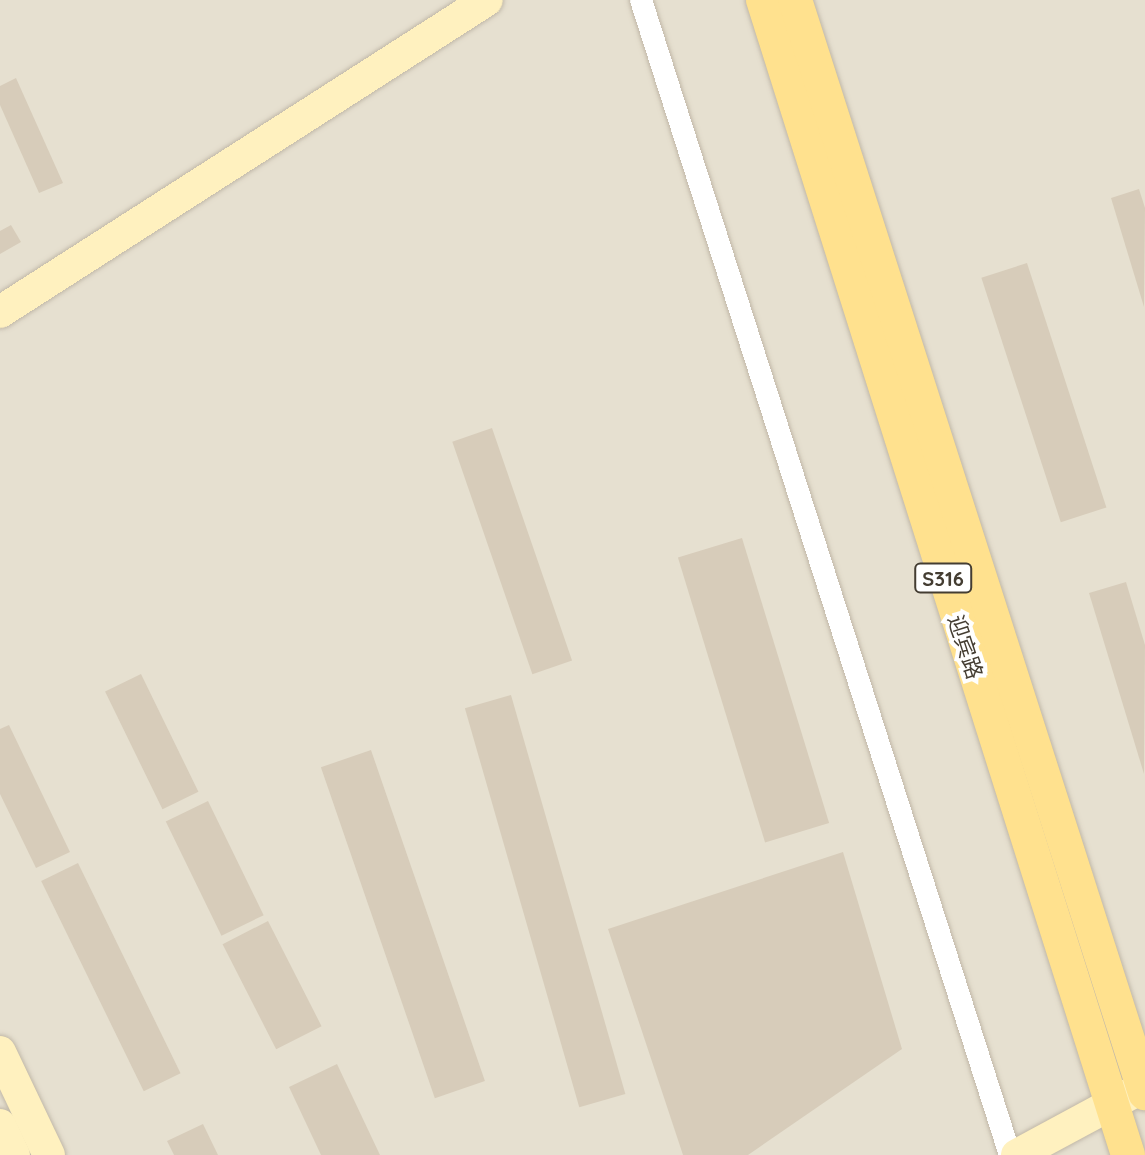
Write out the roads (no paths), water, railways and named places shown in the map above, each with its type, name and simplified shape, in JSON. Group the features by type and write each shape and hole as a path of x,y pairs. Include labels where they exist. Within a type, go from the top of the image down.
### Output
{"main road":[{"name":"迎宾路","path":"763,0 1128,1155"},
{"name":"迎宾路","path":"795,0 1145,1090"}],"street":[{"path":"0,312 487,0"},
{"path":"641,0 1010,1155"},
{"path":"0,1052 49,1155"},
{"path":"1017,1155 1110,1100 1145,1090"},
{"path":"0,1125 14,1155"}]}
